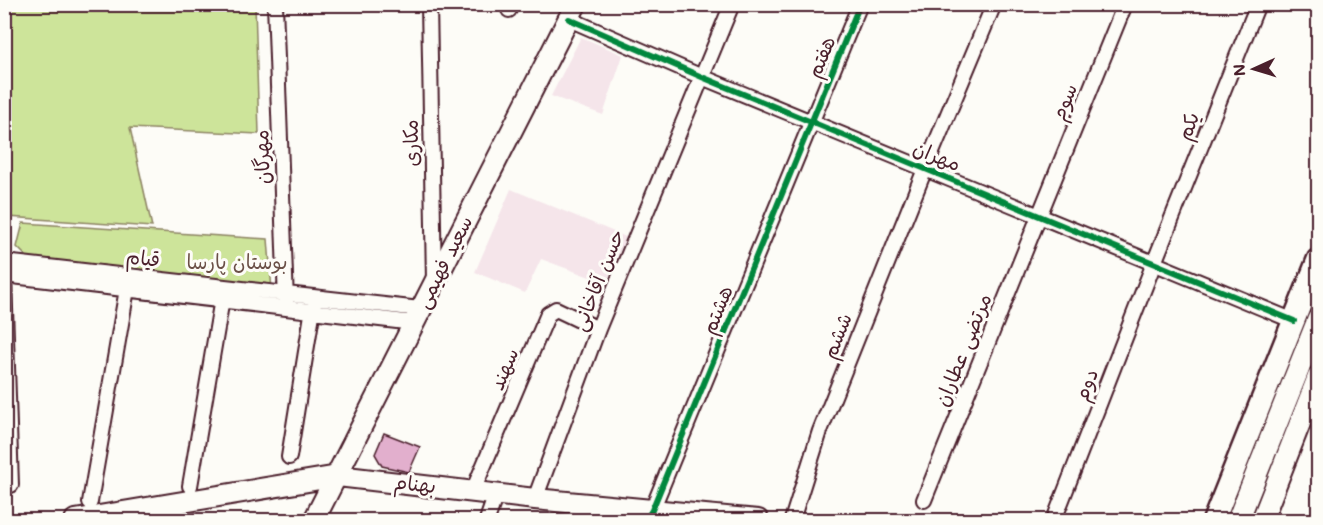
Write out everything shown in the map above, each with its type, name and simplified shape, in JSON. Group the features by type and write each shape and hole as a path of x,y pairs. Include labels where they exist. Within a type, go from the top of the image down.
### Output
{"main road":[{"name":"سعید فهیمی","path":"314,520 573,12"},
{"path":"1214,520 1318,260"},
{"path":"1238,520 1318,320"},
{"path":"1262,520 1318,377"},
{"name":"بهنام","path":"75,520 338,476 535,499 648,516 758,520"}],"street":[{"name":"مهرگان","path":"276,4 286,301"},
{"name":"مکاری","path":"429,4 434,282"},
{"name":"حسن آقاخانی","path":"535,499 598,329 732,4"},
{"name":"هفتم","path":"812,122 861,4"},
{"name":"ششم","path":"792,520 820,431 994,4"},
{"name":"سوم","path":"1039,215 1125,4"},
{"name":"یکم","path":"1154,263 1258,4"},
{"name":"مهران","path":"573,12 702,77 1294,321"},
{"name":"هشتم","path":"648,516 812,122"},
{"name":"مرتضی عطاران","path":"924,500 1039,215"},
{"name":"قیام","path":"4,262 223,293 417,316"},
{"name":"دوم","path":"1054,520 1154,263"},
{"name":"قیام","path":"4,276 127,289 223,293"},
{"path":"4,276 11,485"},
{"path":"90,502 127,289"},
{"path":"190,486 223,293"},
{"path":"289,457 314,304"},
{"name":"سهند","path":"473,491 548,314 556,309 598,329"},
{"path":"488,520 496,494"}],"shaded area":[{"path":"581,37 623,55 603,115 551,96"},
{"path":"511,189 626,237 606,283 541,259 525,293 475,272"}],"green space":[{"path":"4,5 255,5 259,134 130,128 152,227 8,217 4,164"},
{"name":"بوستان پارسا","path":"23,223 268,239 272,291 34,264 17,247"}],"building":[{"path":"384,433 420,447 409,472 382,466 375,454"}],"cycle path":[{"path":"646,520 860,4"},
{"path":"569,19 702,77 1294,321"}]}
